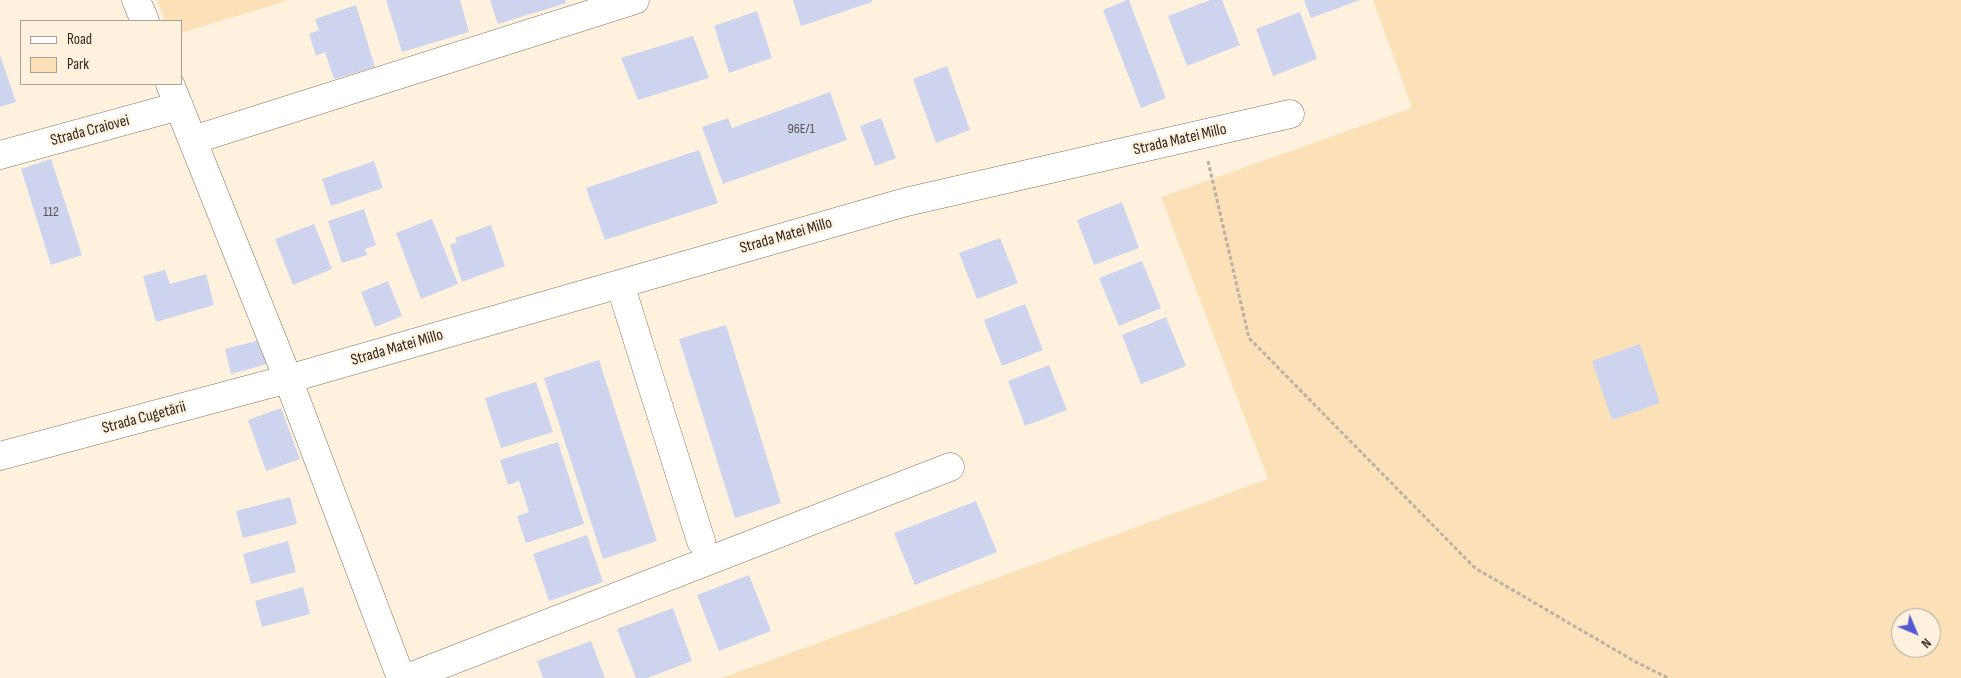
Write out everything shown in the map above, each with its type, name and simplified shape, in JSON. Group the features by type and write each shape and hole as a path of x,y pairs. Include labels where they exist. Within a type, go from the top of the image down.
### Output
{"street":[{"path":"136,0 145,20"},
{"path":"193,140 635,0"},
{"path":"175,95 288,379 401,678"},
{"name":"Strada Craiovei","path":"0,155 175,95"},
{"name":"Strada Matei Millo","path":"288,379 906,202 1202,136 1290,114"},
{"path":"620,284 701,541"},
{"name":"Strada Cugetării","path":"0,456 288,379"},
{"path":"407,678 950,467"}],"path":[{"path":"1202,136 1249,338 1475,568 1634,661 1668,678"}],"green space":[{"path":"157,0 289,0 182,33 182,20 165,20"},
{"path":"1373,0 1961,0 1961,678 722,678 1268,479 1161,197 1412,108"}],"building":[{"path":"386,0 460,0 469,32 402,52"},
{"path":"490,0 565,0 566,3 498,24"},
{"path":"793,0 872,0 872,2 801,26"},
{"path":"1129,0 1166,98 1141,108 1103,10"},
{"path":"1210,0 1222,0 1240,45 1187,66 1168,16"},
{"path":"1304,0 1360,0 1311,18"},
{"path":"356,5 375,67 334,79 325,52 316,56 309,34 319,30 315,19"},
{"path":"757,11 772,58 729,73 714,26"},
{"path":"1300,12 1317,59 1273,76 1256,29"},
{"path":"693,36 709,78 638,100 621,58"},
{"path":"0,55 16,102 0,107"},
{"path":"947,66 970,130 936,143 913,79"},
{"path":"830,92 847,140 723,184 702,127 728,118 732,128"},
{"path":"881,118 896,158 875,166 860,126"},
{"path":"699,150 718,203 605,240 586,188"},
{"path":"51,159 82,255 51,265 21,169"},
{"path":"374,161 383,188 331,206 322,179"},
{"path":"1122,202 1139,248 1094,265 1077,220"},
{"path":"364,209 376,245 365,249 367,255 342,263 328,221"},
{"path":"432,219 458,284 421,299 396,233"},
{"path":"314,224 332,269 293,285 275,239"},
{"path":"491,225 505,266 462,282 450,245 457,242 455,238"},
{"path":"1000,238 1018,283 977,299 959,253"},
{"path":"1142,261 1161,308 1119,326 1099,278"},
{"path":"165,270 170,284 206,274 214,305 156,322 143,276"},
{"path":"388,281 402,316 375,327 361,292"},
{"path":"1025,304 1043,350 1002,366 984,320"},
{"path":"1166,317 1186,366 1141,384 1122,335"},
{"path":"726,325 781,503 735,518 679,339"},
{"path":"260,340 267,364 231,374 225,349"},
{"path":"1640,344 1660,403 1612,420 1592,361"},
{"path":"599,360 657,541 603,559 544,378"},
{"path":"1049,365 1067,410 1025,426 1008,381"},
{"path":"536,382 553,432 501,448 485,398"},
{"path":"281,408 300,459 266,471 248,420"},
{"path":"558,442 584,524 526,543 517,516 529,512 519,481 508,485 500,460"},
{"path":"290,497 297,524 243,538 236,511"},
{"path":"976,501 997,552 915,585 894,533"},
{"path":"587,535 603,582 549,601 533,554"},
{"path":"288,541 296,572 251,584 243,554"},
{"path":"749,575 771,631 719,651 697,595"},
{"path":"303,587 310,614 262,627 255,601"},
{"path":"673,608 692,661 647,678 636,678 617,629"},
{"path":"591,641 605,678 543,678 537,661"}]}
